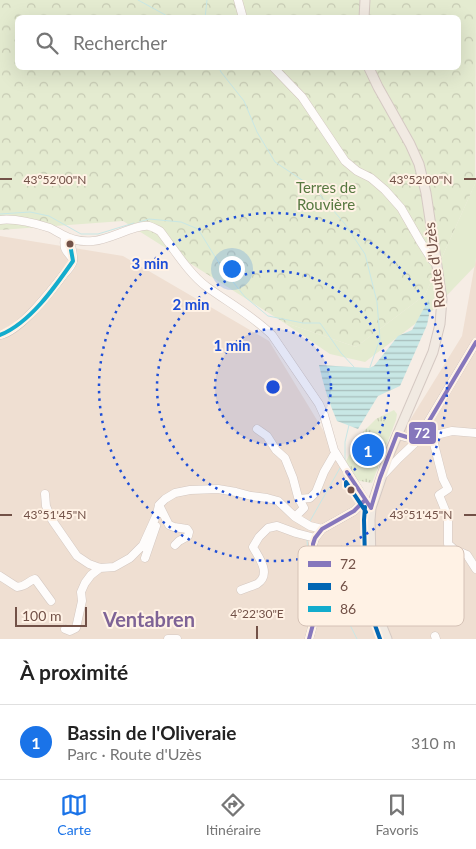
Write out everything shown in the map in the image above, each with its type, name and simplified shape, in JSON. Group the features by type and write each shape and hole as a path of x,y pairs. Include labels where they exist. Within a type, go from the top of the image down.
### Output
{"main road":[{"path":"364,15 365,0"},
{"name":"Route d'Uzès","path":"371,70 416,157 426,193 430,215 432,249 437,265 442,299 440,324 433,352 402,436 393,444 371,508 371,546"},
{"name":"Route d'Uzès","path":"382,626 387,639"}],"street":[{"path":"238,0 242,15"},
{"path":"276,70 302,97 345,161 385,190 400,208 420,241 432,249"},
{"path":"420,241 425,243 428,240 430,215"},
{"path":"0,220 27,222 51,228 78,241 107,239 147,226 160,231 206,287 231,303 272,335 319,404 335,453 371,508"},
{"path":"0,335 6,334 22,322 49,294 70,267 73,259 67,237"},
{"path":"380,478 416,442 476,342"},
{"path":"257,429 267,436 284,458 293,478 299,499 304,508 295,517"},
{"path":"416,442 452,431 476,433"},
{"path":"402,436 414,438 422,433"},
{"path":"402,436 410,444 407,451"},
{"path":"432,436 443,479 448,489 439,495 448,517 448,544 450,546"},
{"path":"393,444 398,452 407,451"},
{"path":"299,499 310,498 316,492 324,472 335,453"},
{"path":"45,494 46,506 52,520 77,556 89,564 100,568 114,567 130,558 143,545 159,505 175,493 190,490 218,489 278,501 295,517 309,525 322,529"},
{"path":"241,590 258,583 264,577 264,568 253,547 268,528 277,526 310,536 354,512 365,500"},
{"path":"159,505 169,525 187,529 189,532 188,536 179,541 175,546"},
{"path":"145,558 157,523 157,514"},
{"path":"310,536 313,546"},
{"path":"464,553 467,554 476,569"},
{"path":"65,629 70,631 76,628 82,601 81,592 91,575 100,568"},
{"path":"0,576 17,587 24,586 32,579 35,579 51,601"},
{"path":"310,639 313,626"},
{"path":"168,639 177,639"}],"shaded area":[{"path":"0,236 123,256 269,341 354,481 368,509 368,546 298,546 298,626 379,626 384,639 0,639"},
{"path":"476,258 476,639 390,639 385,626 464,626 464,546 375,546 375,507 402,433 462,336"}],"green space":[{"name":"Terres de Rouvière","path":"0,0 476,0 475,184 425,295 356,347 283,322 123,221 0,230"},
{"path":"476,177 475,266 432,311 365,362 330,354 283,322 356,347 425,295 475,184"},
{"path":"394,410 397,414 396,420 372,483 354,480 344,465 359,436 376,419"}],"water":[{"path":"429,299 430,310 427,325 400,386 378,396 358,429 337,421 326,393 319,365 369,368 374,366 398,336 412,330"}],"waterway":[{"path":"138,0 166,15"},
{"path":"205,15 207,0"},
{"path":"220,70 244,101 257,132 275,162 314,188 345,224 365,254 377,302 380,339 370,367"},
{"path":"0,214 30,212 49,216 81,234 98,234 134,223"},
{"path":"139,222 149,219 181,222 198,229 222,268 245,297 268,316 303,323 320,323 341,353 354,367"},
{"path":"345,461 345,442 349,425"},
{"path":"310,521 340,468"},
{"path":"307,540 307,546"},
{"path":"350,626 357,639"}],"transit line":[{"name":"86","path":"0,335 22,322 50,293 73,261 70,244"},
{"name":"72","path":"371,508 397,434 410,438 422,433 476,342"},
{"name":"72","path":"347,472 371,508"},
{"name":"6","path":"346,486 346,482 366,512"},
{"name":"72","path":"313,546 315,538 322,529 354,511 365,500"},
{"name":"6","path":"365,507 365,546"},
{"name":"72","path":"309,639 313,626"},
{"name":"6","path":"375,626 380,639"}],"place":[{"name":"Bassin de l'Oliveraie","path":"368,450"}],"district":[{"name":"Ventabren","path":"149,620"}]}
